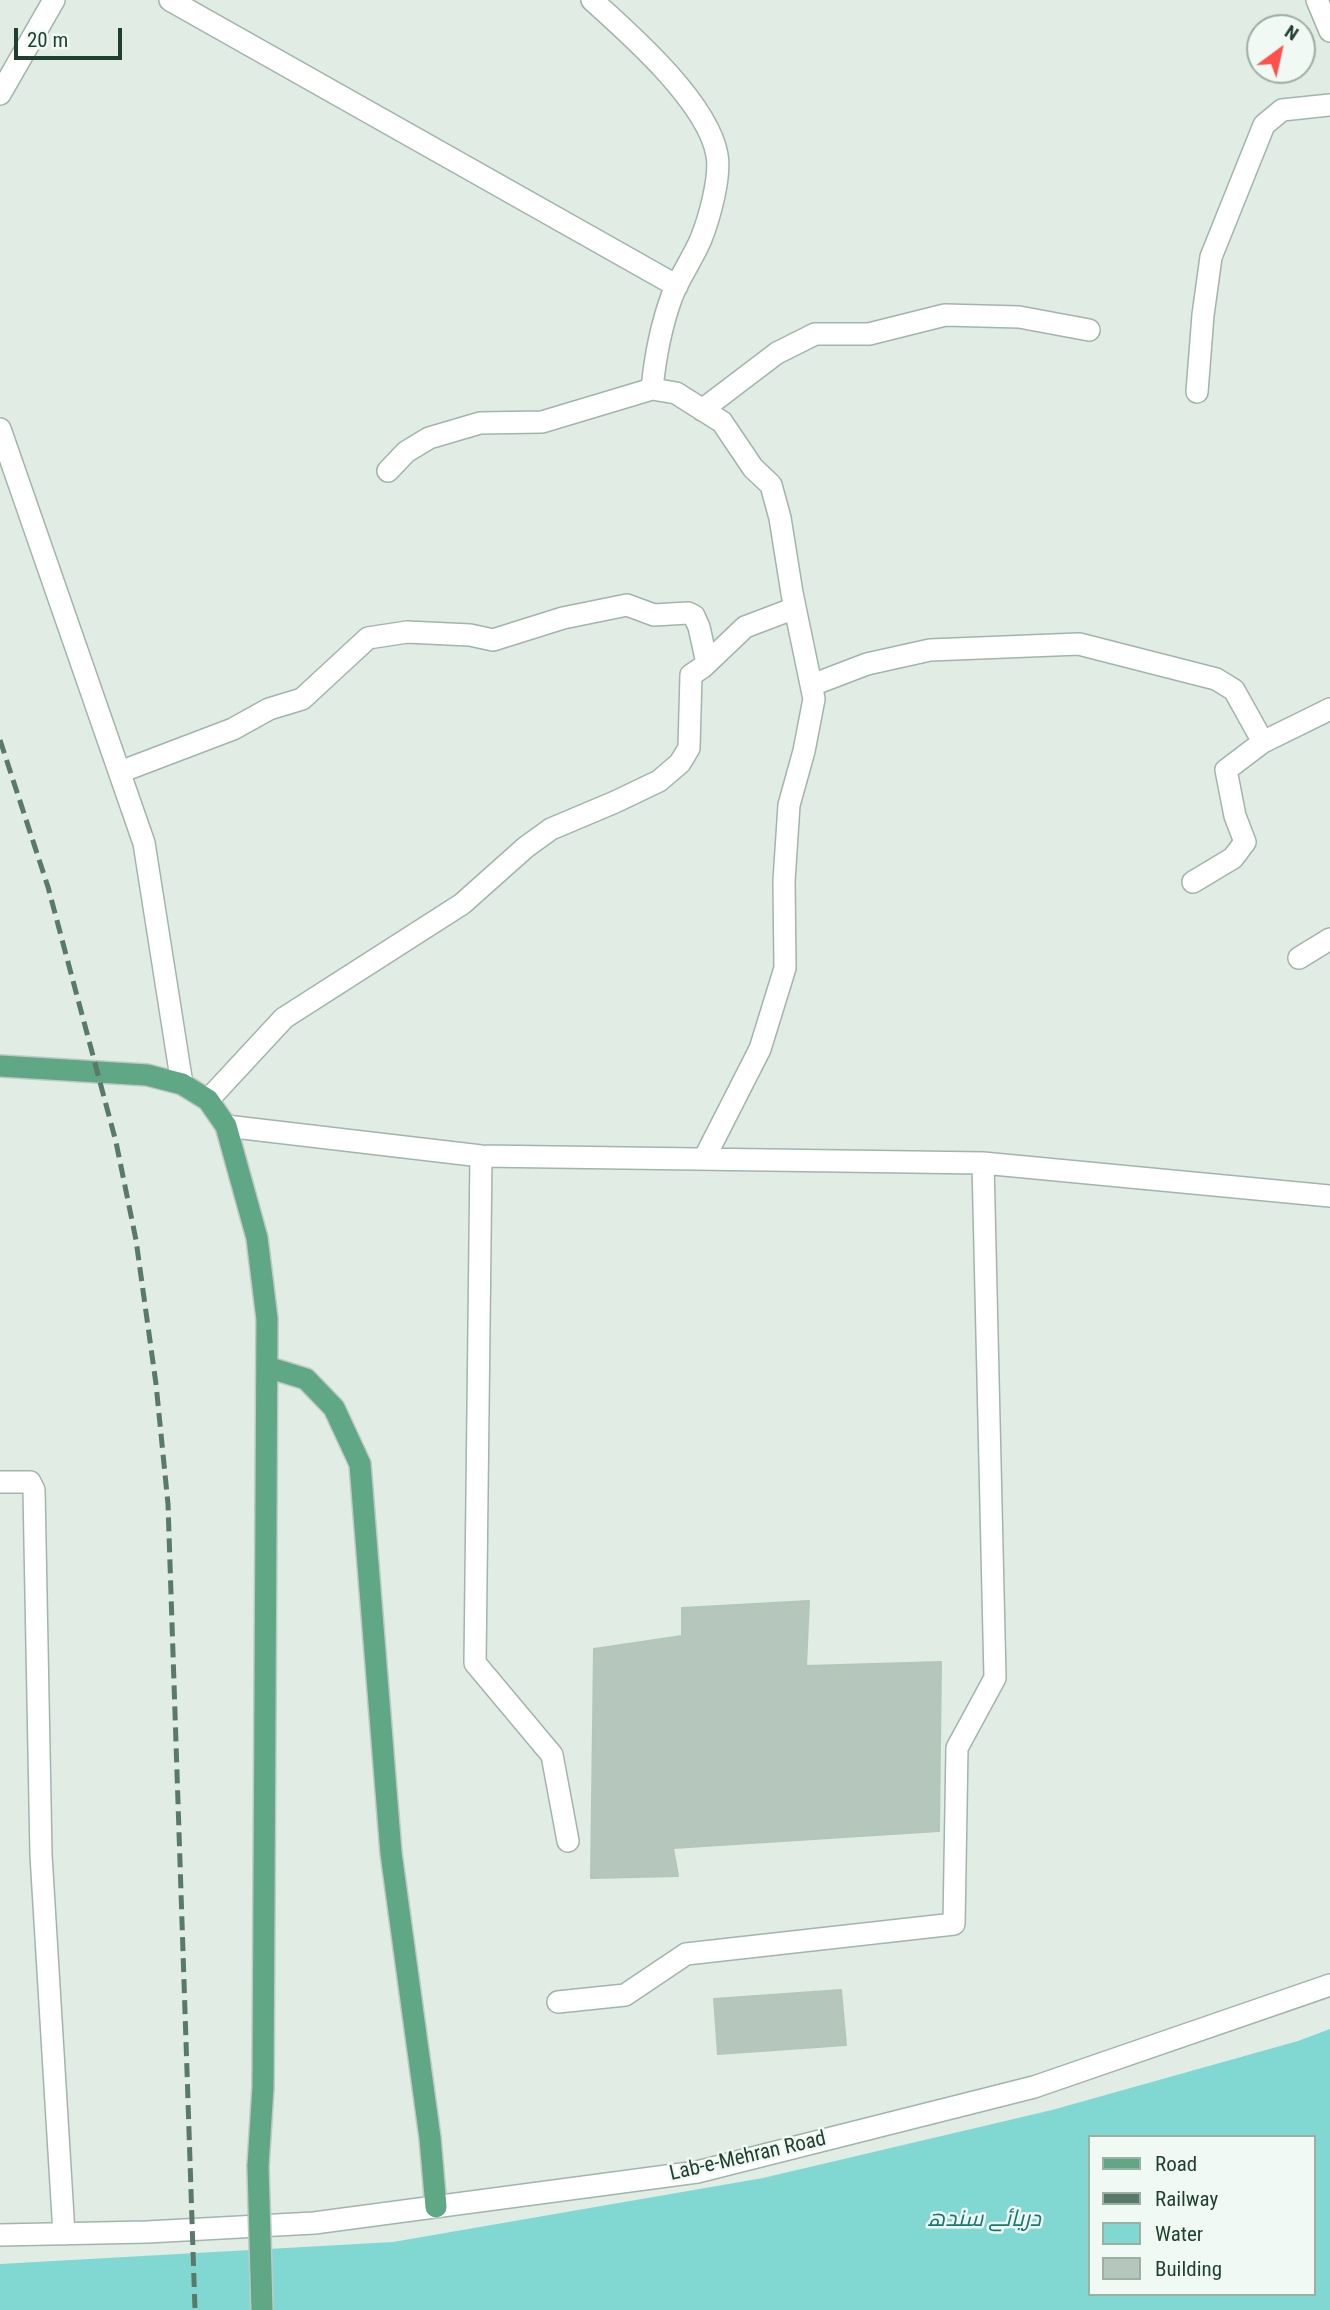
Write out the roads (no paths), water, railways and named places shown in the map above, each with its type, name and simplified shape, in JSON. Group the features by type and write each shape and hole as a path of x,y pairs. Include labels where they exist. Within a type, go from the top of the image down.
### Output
{"main road":[{"path":"0,1066 147,1075 183,1084 208,1100 226,1126 257,1238 267,1319 263,2019 258,2166 262,2310"},
{"path":"267,1367 306,1380 334,1408 360,1464 391,1853 430,2138 436,2207"}],"street":[{"path":"0,94 54,0"},
{"path":"170,0 677,286"},
{"path":"592,0 645,48 697,111 705,122 718,156 717,177 702,237 677,286 658,345 652,390"},
{"path":"1317,0 1330,31"},
{"path":"1198,392 1203,315 1211,257 1264,125 1282,110 1330,105"},
{"path":"702,410 777,353 815,334 869,334 945,315 1019,317 1089,330"},
{"path":"388,471 406,452 429,438 480,423 542,422 652,390 676,393 722,422 753,468 771,485 780,518 814,699 804,751 789,805 784,881 785,968 760,1049 704,1159"},
{"path":"0,429 144,843 183,1084"},
{"path":"120,772 233,729 269,709 302,699 368,638 392,633 470,635 493,640 563,618 627,605 654,615 694,615 707,663"},
{"path":"208,1100 284,1018 462,904 526,847 551,829 659,781 680,763 689,748 691,675 745,627 795,608"},
{"path":"812,685 867,664 929,650 1079,644 1216,679 1234,690 1263,742"},
{"path":"1193,882 1233,858 1245,842 1235,816 1226,770 1263,742 1330,709"},
{"path":"1299,958 1330,939"},
{"path":"226,1126 481,1156 983,1163 1330,1196"},
{"path":"481,1156 475,1663 552,1755 568,1841"},
{"path":"558,2002 625,1995 687,1954 954,1924 957,1748 995,1678 983,1163"},
{"path":"0,1482 30,1482 34,1490 41,1856 64,2234"},
{"name":"Lab-e-Mehran Road","path":"0,2235 147,2232 314,2223 710,2169 1034,2087 1330,1985"}],"water":[{"name":"دریائے سندھ","path":"1330,2029 1330,2310 0,2310 0,2264 393,2242 763,2178 1052,2110 1298,2041"}],"railway":[{"path":"0,740 48,887 116,1142 136,1240 156,1384 168,1504 195,2310"}]}
